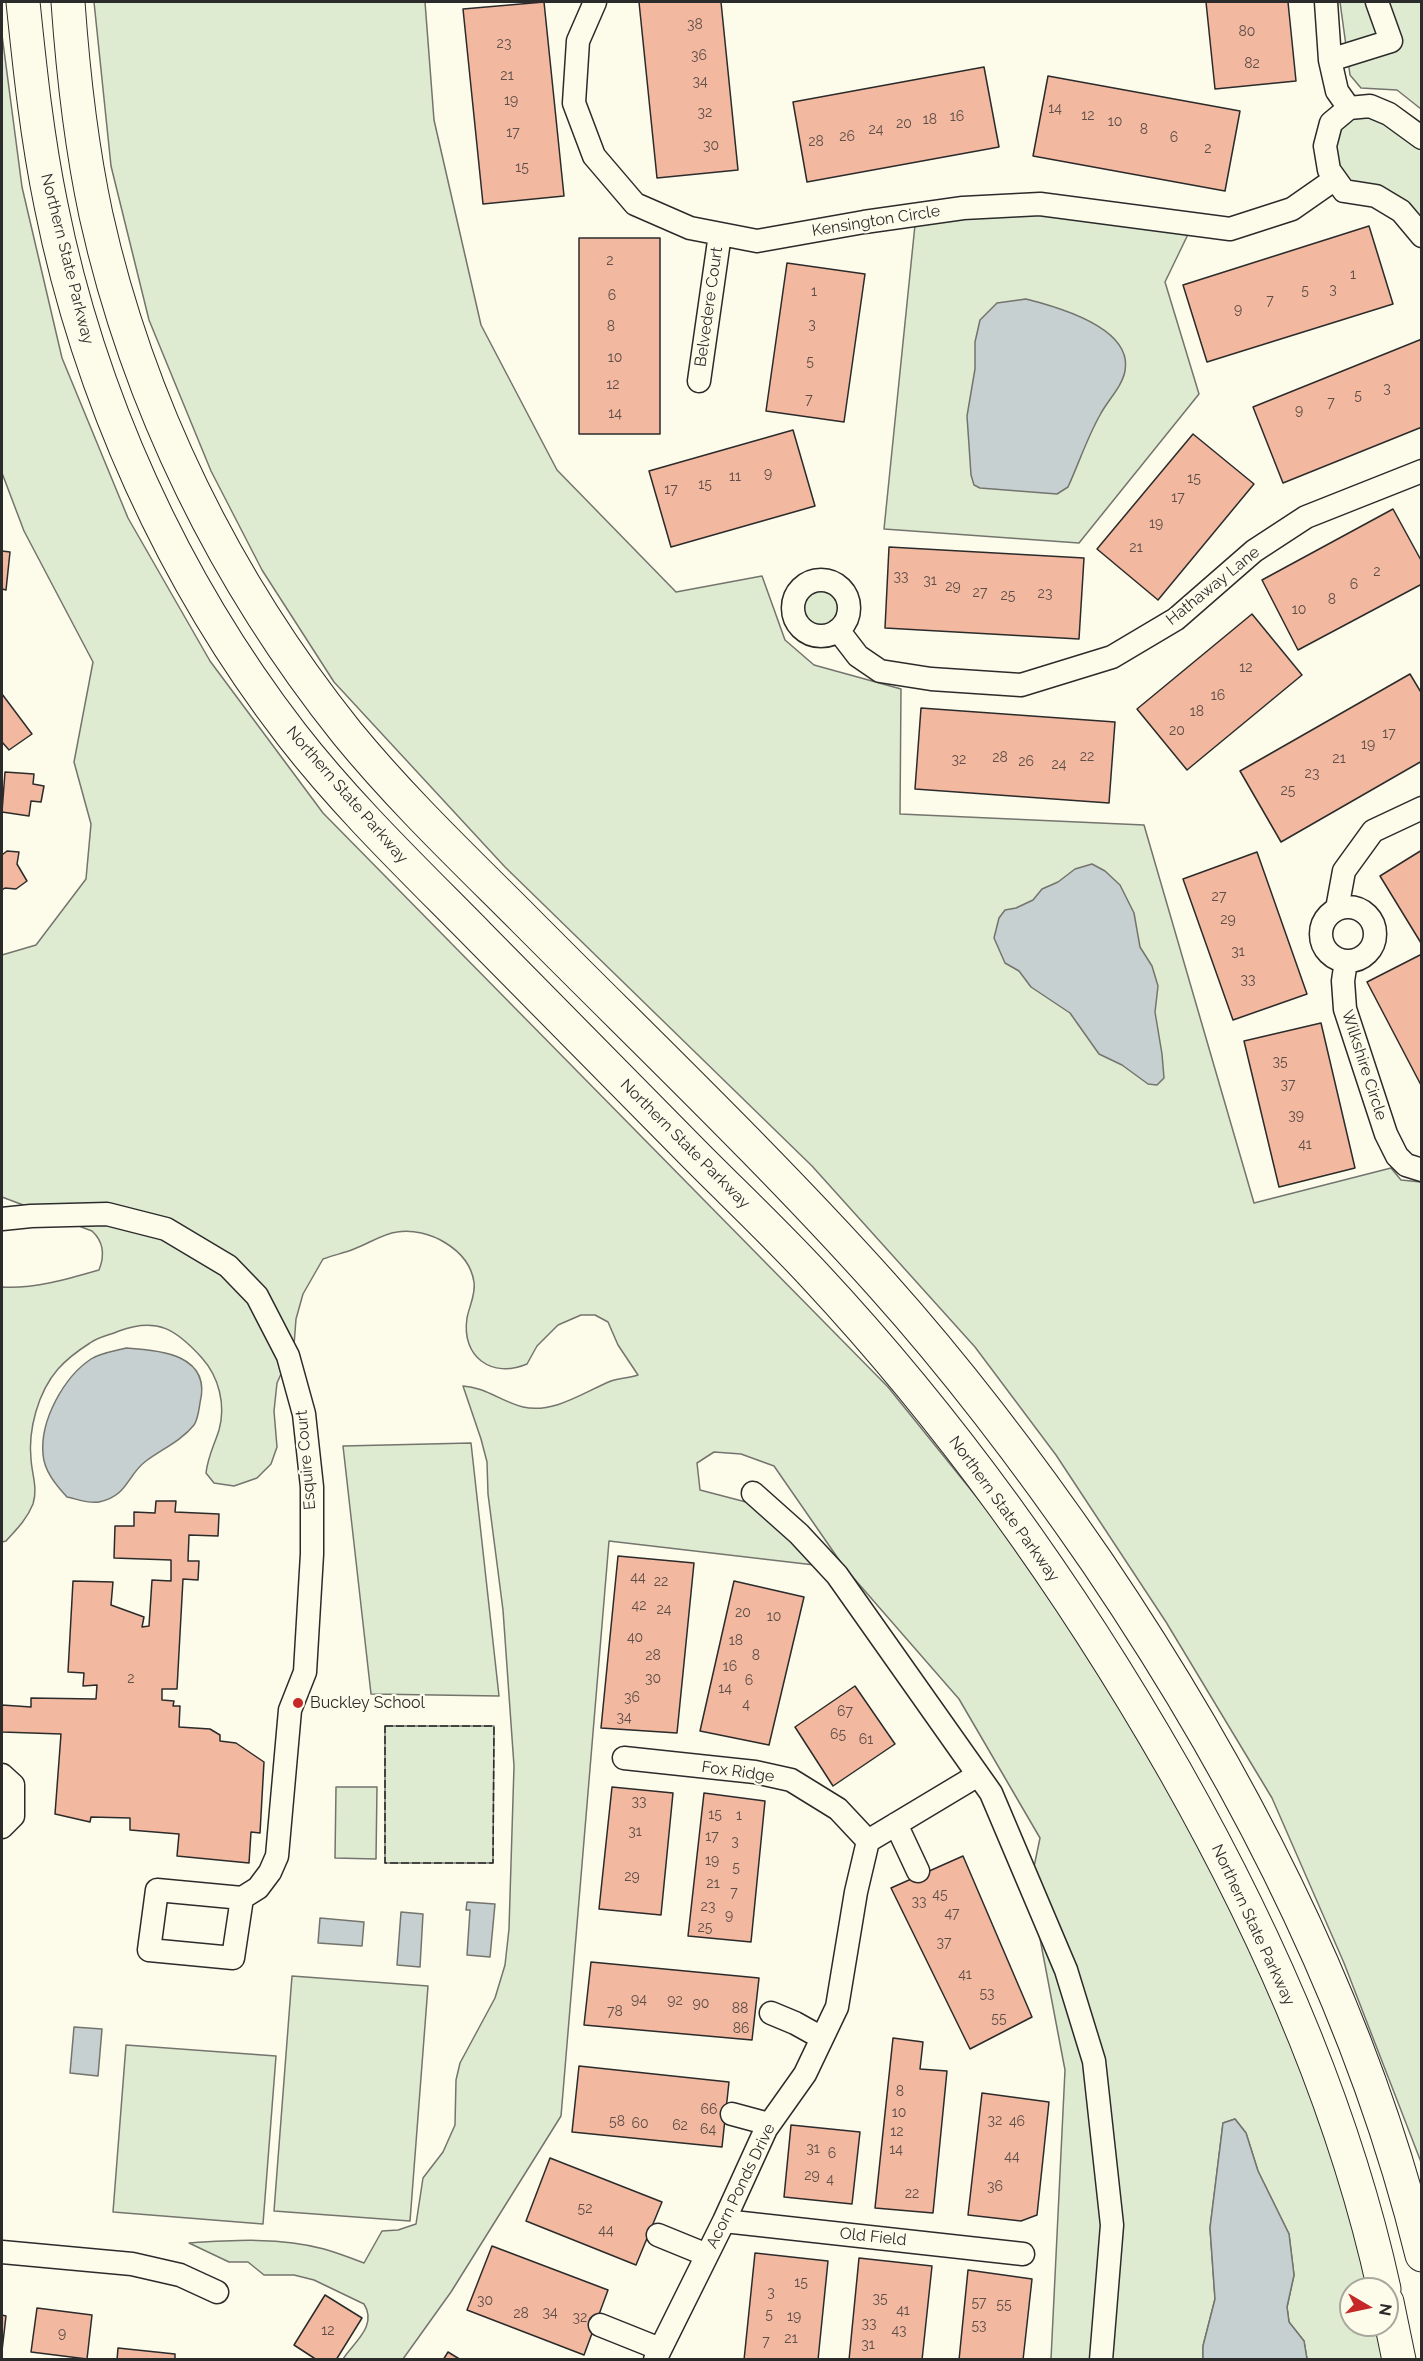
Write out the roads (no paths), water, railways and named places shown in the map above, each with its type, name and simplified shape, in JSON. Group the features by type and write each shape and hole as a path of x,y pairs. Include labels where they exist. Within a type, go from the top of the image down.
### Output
{"highway":[{"name":"Northern State Parkway","path":"23,2 28,61 44,167 59,244 77,311 99,379 125,445 189,577 229,643 275,711 334,785 408,865 812,1273 911,1387 1041,1558 1122,1681 1160,1744 1261,1935 1308,2046 1338,2128 1364,2210 1381,2277"},
{"path":"68,2 83,145 97,216 115,287 137,357 163,425 209,523 245,587 305,678 374,764 449,844 834,1232 978,1399 1065,1516 1147,1638 1185,1700 1232,1782 1289,1893 1344,2016 1374,2095 1422,2255"},
{"path":"1394,2337 1399,2360"}],"street":[{"name":"Kensington Circle","path":"595,2 578,40 574,103 594,156 635,204 690,228 758,241 864,222 963,208 1040,204 1230,229 1292,209 1335,179"},
{"path":"1326,2 1330,60 1337,91 1349,108"},
{"path":"1330,60 1391,41 1377,2"},
{"path":"1422,138 1389,114 1370,106 1349,108 1331,123 1325,146 1329,170 1344,191 1376,196 1401,211 1422,236"},
{"name":"Belvedere Court","path":"699,381 720,234"},
{"name":"Hathaway Lane","path":"838,630 858,656 880,671 930,679 1021,685 1112,657 1176,619 1254,551 1306,517 1422,471"},
{"path":"1336,909 1354,907 1362,910 1368,916 1375,932 1374,940 1364,956 1346,961 1329,953 1321,938 1324,921 1336,909 1344,872 1373,831 1422,808"},
{"name":"Wilkshire Circle","path":"1346,961 1343,981 1345,1009 1386,1134 1401,1160 1406,1165 1422,1170"},
{"name":"Esquire Court","path":"2,1219 107,1214 166,1229 228,1266 257,1296 288,1356 304,1414 312,1487 312,1554 305,1672 290,1710 277,1856 270,1872 258,1888 242,1898"},
{"path":"753,1493 799,1534 837,1575 991,1793 1066,1970 1095,2061 1112,2225 1101,2360"},
{"name":"Fox Ridge","path":"624,1758 755,1772 791,1780 838,1809 867,1841"},
{"path":"2,1775 13,1785 14,1793 13,1816 2,1827"},
{"path":"867,1841 978,1775"},
{"path":"896,1824 918,1871"},
{"name":"Acorn Ponds Drive","path":"658,2354 769,2124 805,2074 837,2007 867,1841"},
{"path":"157,1890 242,1898 233,1958 149,1950 157,1890"},
{"path":"771,2013 822,2038"},
{"path":"732,2114 769,2124"},
{"name":"Old Field","path":"724,2221 1023,2254"},
{"path":"658,2235 707,2255"},
{"path":"2,2252 132,2264 180,2276 218,2292"},
{"path":"600,2325 658,2354"}],"place":[{"name":"Buckley School","path":"298,1703"}]}
